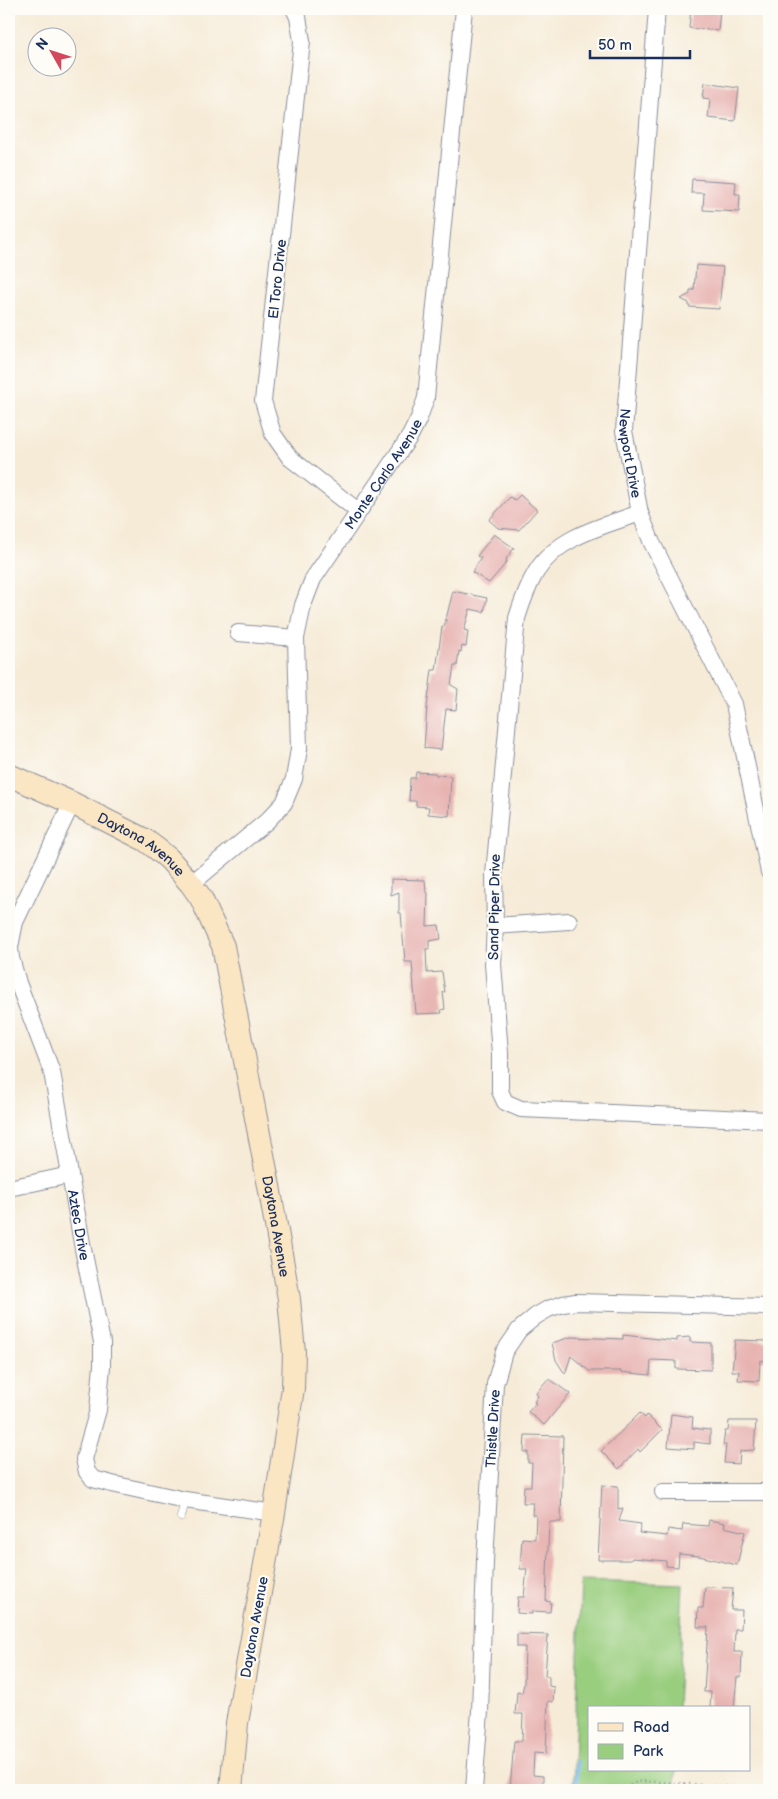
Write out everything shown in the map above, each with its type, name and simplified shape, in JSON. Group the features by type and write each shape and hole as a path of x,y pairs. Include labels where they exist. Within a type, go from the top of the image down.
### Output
{"street":[{"name":"El Toro Drive","path":"294,9 298,17 302,41 263,401 273,434 290,458 358,511"},
{"name":"Monte Carlo Avenue","path":"191,884 267,821 284,803 294,779 299,749 296,638 303,605 312,579 410,436 426,398 464,9"},
{"name":"Newport Drive","path":"658,9 624,431 640,513 652,543 734,704 769,872"},
{"name":"Sand Piper Drive","path":"640,513 584,532 563,545 537,571 525,594 517,618 494,875 495,926 493,964 500,1053 500,1091 505,1102 521,1109 769,1120"},
{"path":"238,633 296,638"},
{"name":"Daytona Avenue","path":"9,775 72,803 145,840 169,858 191,884 210,916 223,946 289,1299 294,1352 294,1388 237,1723 231,1790"},
{"name":"Aztec Drive","path":"72,803 14,922 10,947 18,983 52,1072 102,1342 98,1410 84,1459 87,1472 93,1479 185,1500 274,1513"},
{"path":"495,926 569,921"},
{"path":"9,1188 70,1175"},
{"name":"Thistle Drive","path":"474,1790 480,1711 485,1561 495,1384 504,1352 519,1330 536,1316 548,1309 563,1304 576,1302 769,1307"},
{"path":"663,1492 769,1492"}],"lane":[{"path":"181,1516 185,1500"}],"path":[{"path":"626,1788 634,1783 643,1781 769,1789"}],"green space":[{"path":"581,1581 683,1584 677,1706 588,1706 588,1772 676,1772 674,1790 573,1790"}],"building":[{"path":"691,9 720,10 718,31 689,28"},
{"path":"705,83 739,88 735,121 708,118 710,99 703,98"},
{"path":"692,179 736,182 735,194 740,194 739,212 703,210 704,193 691,193"},
{"path":"696,265 723,267 719,309 689,307 689,303 681,299 690,294 690,290 694,290"},
{"path":"520,495 537,510 519,530 498,528 489,520 510,497 515,500"},
{"path":"494,534 514,548 506,559 507,562 489,583 472,572 481,558 477,556"},
{"path":"453,591 487,598 484,612 470,609 464,630 468,631 466,647 462,646 461,652 459,651 451,685 458,689 456,710 446,709 441,750 424,748 432,670 436,670 442,627 444,627"},
{"path":"416,772 451,776 449,816 428,814 429,807 416,806 416,801 409,801 410,778 415,778"},
{"path":"391,879 425,880 428,893 427,926 439,925 441,939 429,941 429,949 426,949 427,973 442,972 445,1009 441,1010 442,1013 416,1014 412,962 405,962 401,913 399,913 399,892 391,895"},
{"path":"623,1335 677,1341 677,1338 690,1337 690,1342 711,1343 711,1370 676,1369 676,1361 651,1360 650,1375 621,1371 589,1371 571,1356 565,1374 556,1360 552,1343 571,1337 623,1339"},
{"path":"735,1340 767,1341 766,1360 760,1361 759,1381 738,1380 739,1371 732,1371"},
{"path":"547,1380 551,1380 570,1394 544,1425 528,1412 536,1403 534,1402 538,1396 536,1393"},
{"path":"640,1413 645,1418 647,1415 662,1430 640,1452 638,1449 619,1469 601,1451"},
{"path":"671,1414 693,1417 692,1428 710,1430 710,1444 694,1442 694,1449 668,1447"},
{"path":"729,1421 756,1421 754,1450 740,1451 739,1464 724,1463 726,1445 723,1445"},
{"path":"525,1435 563,1436 561,1522 549,1522 546,1601 551,1602 550,1612 532,1611 532,1614 517,1613 518,1597 524,1597 527,1569 520,1569 522,1538 535,1539 536,1515 532,1515 533,1503 523,1503 524,1486 531,1486 532,1463 528,1463 528,1452 524,1452"},
{"path":"602,1485 618,1486 618,1509 623,1508 619,1521 641,1524 639,1533 667,1536 668,1529 682,1531 683,1524 708,1526 709,1520 725,1523 724,1527 745,1532 737,1565 699,1556 679,1554 678,1567 666,1566 666,1561 632,1558 631,1560 598,1560"},
{"path":"705,1587 733,1588 731,1610 742,1610 741,1629 735,1629 734,1652 742,1652 741,1677 737,1677 734,1706 710,1706 711,1692 704,1692 708,1627 697,1627 698,1608 703,1608"},
{"path":"517,1634 548,1635 545,1676 549,1676 549,1686 554,1687 553,1702 548,1701 546,1754 534,1753 533,1775 543,1776 543,1790 510,1790 514,1741 522,1741 523,1714 515,1714 517,1692 522,1693 524,1683 525,1647 517,1647"}],"waterway":[{"path":"576,1790 577,1762"}]}
